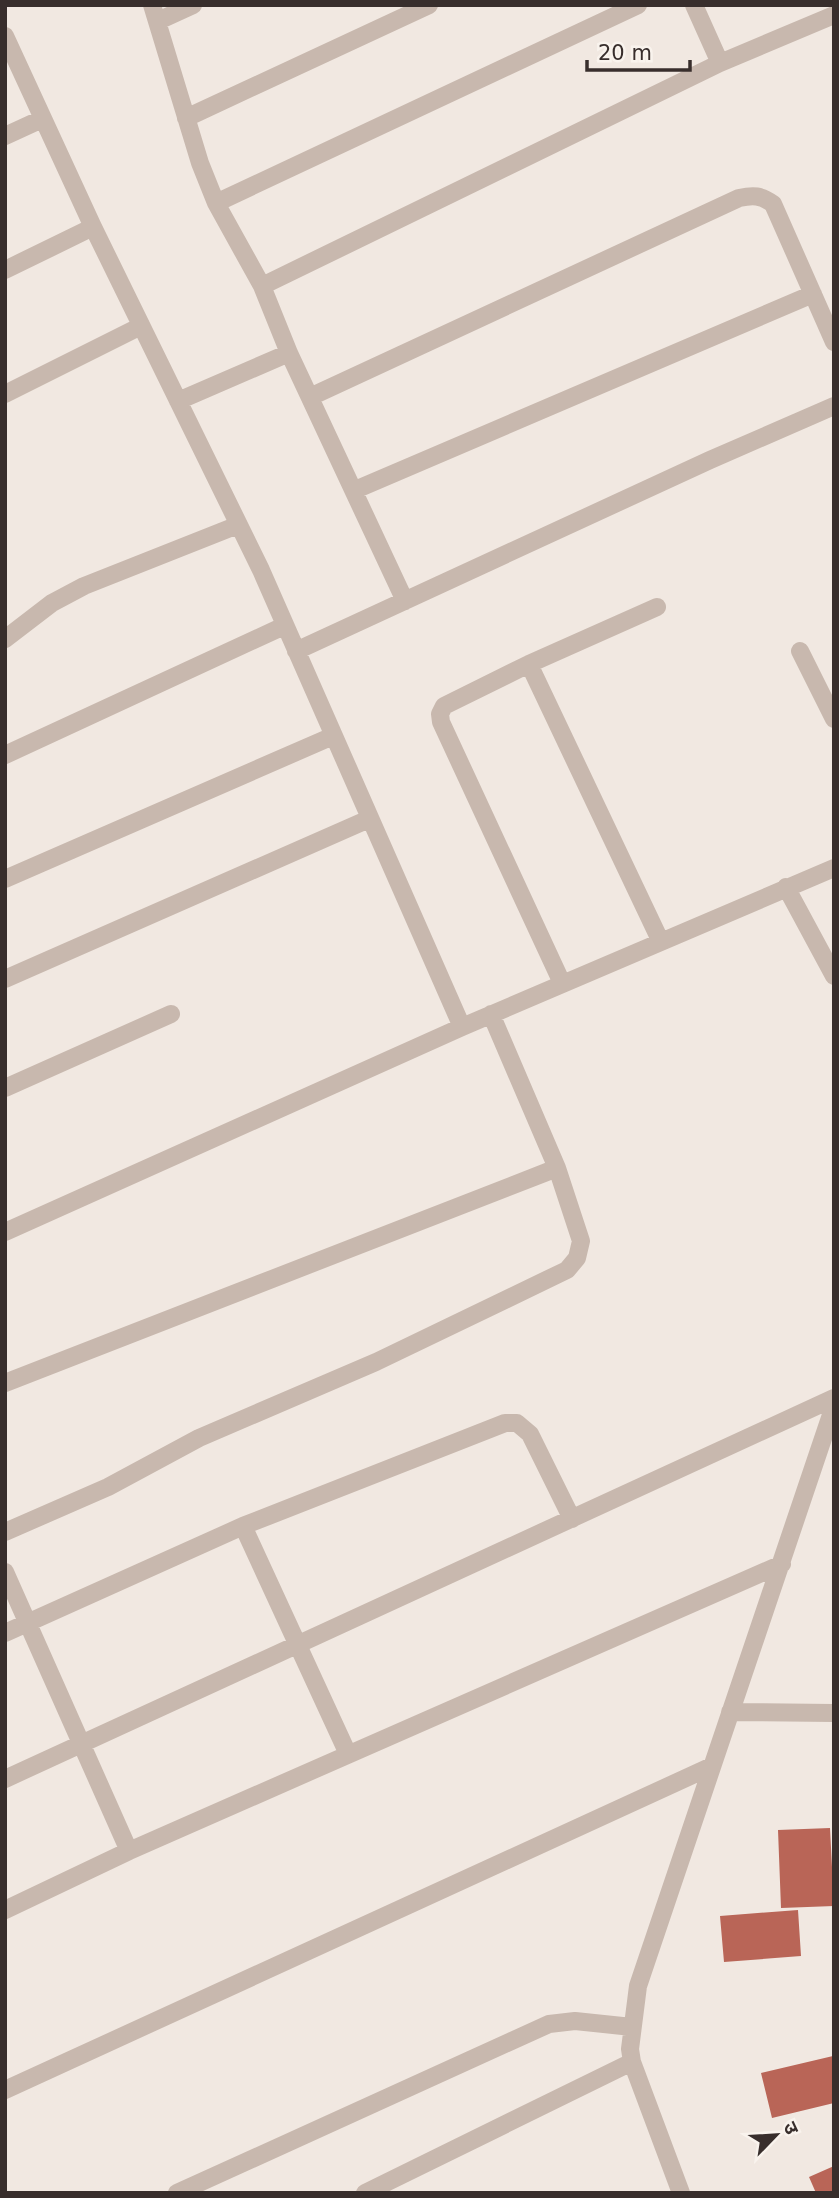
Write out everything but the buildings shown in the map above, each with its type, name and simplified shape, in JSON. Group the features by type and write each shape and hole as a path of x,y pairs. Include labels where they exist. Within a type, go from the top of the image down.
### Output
{"street":[{"path":"192,5 155,13 186,118 216,203 262,286 289,353 405,601"},
{"path":"186,118 429,5"},
{"path":"216,203 638,5"},
{"path":"694,5 720,62"},
{"path":"262,286 720,62 834,15"},
{"path":"5,36 93,227 285,626 462,1027"},
{"path":"5,136 43,119"},
{"path":"310,397 738,198 753,195 764,197 773,204 834,342"},
{"path":"5,271 93,227"},
{"path":"355,491 813,294"},
{"path":"5,394 141,326"},
{"path":"178,401 289,353"},
{"path":"296,652 710,460 834,407"},
{"path":"5,639 52,603 84,586 238,525"},
{"path":"562,983 441,722 440,714 444,706 529,664 657,607"},
{"path":"5,755 285,626"},
{"path":"800,651 834,719"},
{"path":"529,664 660,940"},
{"path":"5,879 332,736"},
{"path":"5,979 369,819"},
{"path":"5,1232 491,1014 834,868"},
{"path":"786,887 834,976"},
{"path":"5,1088 171,1014"},
{"path":"5,1532 108,1487 199,1438 376,1362 567,1270 577,1258 581,1241 557,1168 491,1014"},
{"path":"5,1383 557,1168"},
{"path":"5,1779 834,1398"},
{"path":"681,2193 632,2062 632,2027 638,1986 834,1406"},
{"path":"5,1633 243,1526 505,1423 517,1423 530,1434 572,1519"},
{"path":"243,1526 348,1755"},
{"path":"5,1910 130,1851 782,1563"},
{"path":"5,1573 130,1851"},
{"path":"730,1712 834,1713"},
{"path":"5,2090 710,1767"},
{"path":"177,2193 550,2024 575,2021 632,2027"},
{"path":"365,2193 632,2062"}]}
